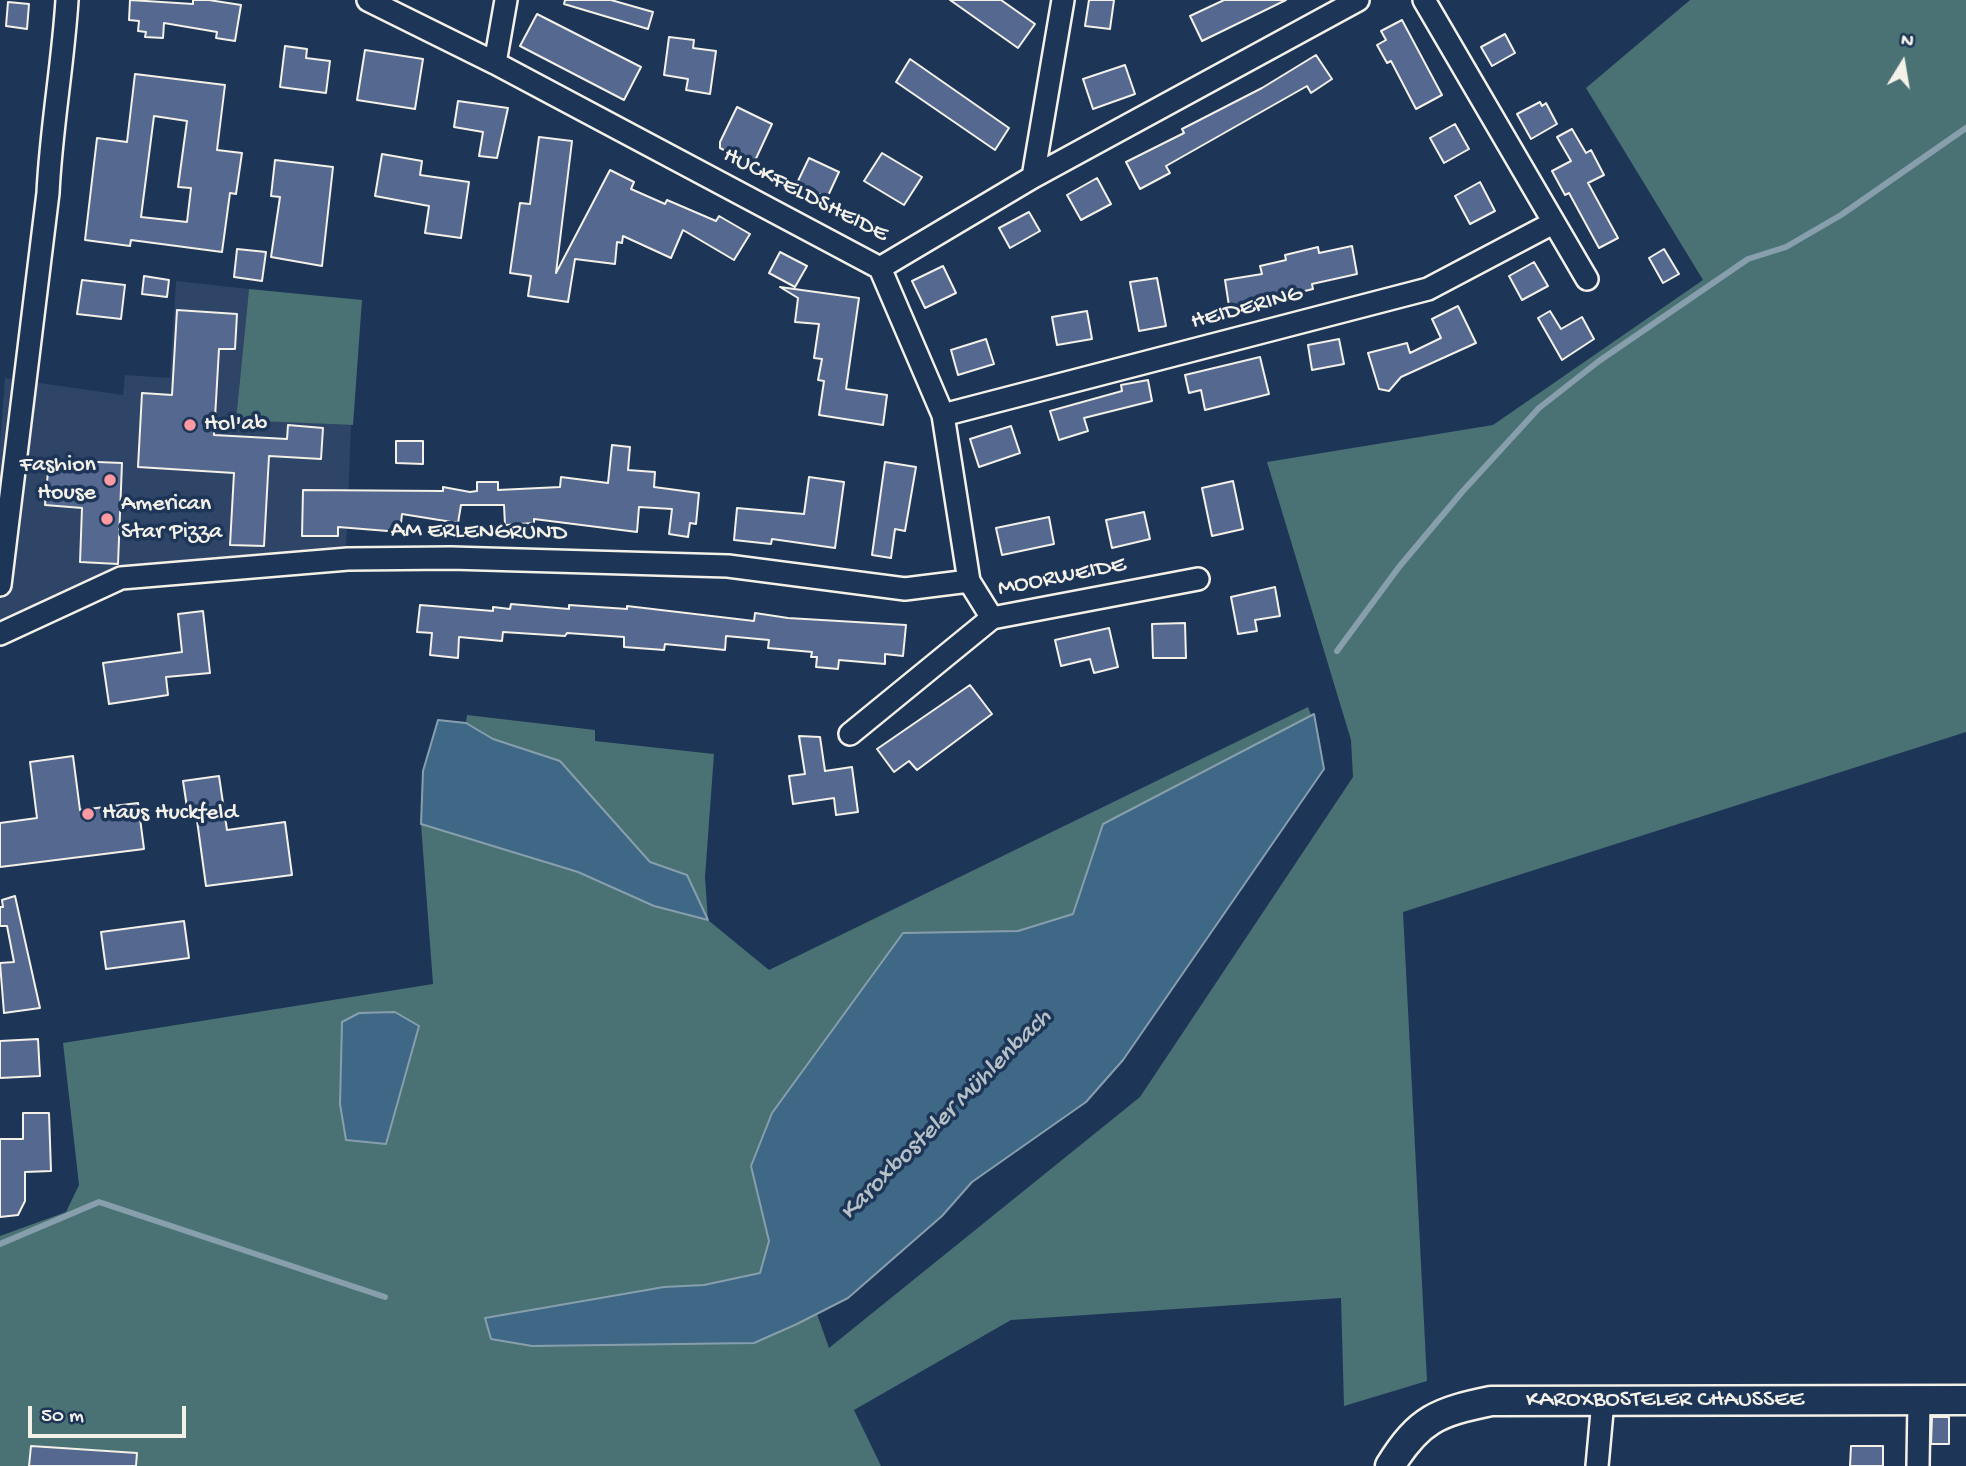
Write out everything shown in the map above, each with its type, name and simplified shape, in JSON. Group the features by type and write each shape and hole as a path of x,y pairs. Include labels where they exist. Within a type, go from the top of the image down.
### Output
{"street":[{"path":"0,585 48,193 50,145 64,60 67,0"},
{"name":"HUCKFELDSHEIDE","path":"368,0 495,63 880,268 1033,177 1358,0"},
{"path":"495,63 506,0"},
{"path":"1033,177 1063,0"},
{"path":"1424,0 1587,279"},
{"name":"HEIDERING","path":"943,415 1429,289 1552,223"},
{"path":"880,268 943,415 969,580 992,618"},
{"name":"AM ERLENGRUND","path":"0,634 121,578 348,559 451,558 728,566 905,589 969,580"},
{"name":"MOORWEIDE","path":"850,734 992,618 1198,579"},
{"path":"1918,1466 1919,1400"},
{"name":"KAROXBOSTELER CHAUSSEE","path":"1390,1466 1408,1436 1449,1409 1491,1401 1966,1400"},
{"path":"1597,1466 1603,1401"}],"shaded area":[{"path":"176,281 249,289 236,419 351,425 346,551 118,570 0,625 0,442 5,378 123,395 125,375 170,378"}],"green space":[{"path":"1690,0 1966,0 1966,732 1403,912 1427,1381 1344,1406 1341,1298 1011,1320 854,1410 881,1466 0,1466 0,1236 66,1212 79,1185 63,1043 433,984 421,824 578,872 654,906 707,920 687,875 650,863 560,761 493,739 466,723 467,715 595,730 595,741 714,754 705,877 708,920 769,970 1308,707 1311,715 1103,824 1073,914 1018,931 903,933 751,1166 769,1241 760,1273 704,1285 663,1287 485,1318 491,1339 532,1346 754,1343 817,1314 829,1348 1140,1097 1353,777 1351,740 1267,462 1493,425 1703,280 1586,88"},
{"path":"249,289 362,300 353,425 236,420"}],"water":[{"path":"1314,714 1324,769 1123,1060 1086,1102 972,1182 942,1216 848,1298 754,1343 532,1346 491,1339 485,1318 664,1287 704,1285 760,1273 769,1241 751,1166 772,1113 903,933 1018,931 1073,914 1103,824"},
{"path":"438,720 466,723 493,739 560,761 650,862 687,875 708,920 654,906 578,872 421,824 423,771"},
{"path":"395,1012 419,1026 386,1144 346,1140 340,1104 342,1022 359,1013"}],"building":[{"path":"130,0 193,4 193,0 209,0 241,5 235,41 216,38 217,32 164,23 163,38 145,37 146,32 138,31 139,21 129,20"},
{"path":"565,0 611,0 653,12 648,29 564,4"},
{"path":"950,0 1001,0 1035,24 1018,48"},
{"path":"1089,0 1114,0 1110,29 1085,26"},
{"path":"1224,0 1286,0 1202,41 1190,16"},
{"path":"8,2 29,4 27,29 6,26"},
{"path":"537,14 641,67 624,100 520,46"},
{"path":"1402,20 1442,95 1416,109 1391,61 1387,63 1377,45 1386,40 1381,31"},
{"path":"1505,34 1515,53 1492,66 1481,47"},
{"path":"669,37 694,40 693,48 716,51 710,94 686,90 688,79 664,75"},
{"path":"285,46 307,49 306,58 330,61 326,93 280,87"},
{"path":"365,50 423,59 415,109 357,100"},
{"path":"1316,55 1332,79 1311,93 1307,86 1166,166 1170,173 1140,189 1126,162 1184,133 1182,129 1262,88"},
{"path":"910,59 1009,128 995,150 896,82"},
{"path":"1125,65 1135,94 1093,109 1083,79"},
{"path":"135,74 225,85 217,150 242,153 236,194 230,193 222,252 131,240 130,246 85,240 97,138 127,142","holes":["154,116 187,121 178,187 191,188 187,222 141,217"]},
{"path":"458,101 508,108 497,158 479,156 483,132 454,127"},
{"path":"1540,102 1542,106 1546,103 1557,124 1531,139 1517,114"},
{"path":"737,107 772,124 753,165 720,148 720,142"},
{"path":"1455,124 1469,149 1444,163 1430,138"},
{"path":"1572,129 1586,153 1591,150 1604,175 1588,183 1618,238 1599,248 1569,193 1565,195 1552,171 1571,161 1557,137"},
{"path":"539,137 572,141 556,273 610,170 634,182 631,189 665,204 667,200 716,221 719,216 750,234 734,260 683,230 671,258 623,236 622,243 617,242 615,264 575,259 568,302 528,296 531,276 510,273 520,203 530,204"},
{"path":"882,153 922,177 904,205 864,181"},
{"path":"382,154 422,161 420,175 469,182 461,238 425,233 429,206 375,196"},
{"path":"809,158 839,172 827,198 797,183"},
{"path":"275,160 333,167 322,266 271,257 280,197 271,196"},
{"path":"1097,178 1111,204 1081,220 1067,195"},
{"path":"1480,182 1495,211 1470,224 1455,196"},
{"path":"1029,212 1040,231 1010,248 999,228"},
{"path":"1352,246 1357,274 1312,284 1313,289 1229,306 1225,280 1262,274 1260,266 1286,260 1285,255 1318,247 1319,253"},
{"path":"237,249 266,252 262,281 234,277"},
{"path":"1664,249 1679,274 1663,283 1649,258"},
{"path":"780,252 807,266 795,287 769,273"},
{"path":"1534,262 1548,286 1522,300 1509,276"},
{"path":"943,266 956,293 925,308 912,281"},
{"path":"144,276 169,280 167,297 142,294"},
{"path":"1157,278 1166,326 1139,331 1130,282"},
{"path":"82,280 125,285 121,319 77,314"},
{"path":"780,287 859,298 846,389 887,395 883,425 819,415 824,381 818,380 822,359 814,358 819,324 795,322 798,298"},
{"path":"1458,306 1476,343 1401,377 1389,391 1379,389 1368,353 1407,343 1410,353 1441,338 1432,319"},
{"path":"177,310 237,314 235,349 219,349 214,435 287,439 288,425 323,428 321,459 269,456 264,546 230,545 234,473 138,467 142,393 172,395"},
{"path":"1087,311 1092,339 1057,345 1052,317"},
{"path":"1550,311 1561,329 1582,317 1594,339 1562,360 1538,318"},
{"path":"986,339 994,364 958,375 951,350"},
{"path":"1339,339 1344,364 1312,370 1308,345"},
{"path":"1260,357 1269,394 1205,410 1201,390 1189,393 1185,375"},
{"path":"1148,380 1152,401 1084,418 1088,431 1059,440 1050,411 1122,391 1121,385"},
{"path":"1011,426 1020,453 979,467 970,439"},
{"path":"396,441 423,441 423,464 396,463"},
{"path":"612,445 630,447 628,470 655,472 654,487 699,493 696,524 690,523 688,537 669,534 672,509 639,507 637,532 534,519 534,523 505,525 504,505 461,505 458,523 402,514 400,532 338,527 338,536 302,536 303,490 443,491 443,487 470,492 477,491 477,482 498,482 498,490 560,487 561,477 608,483"},
{"path":"49,460 122,463 118,564 80,562 82,508 45,505"},
{"path":"885,462 916,467 905,531 895,529 891,558 872,555"},
{"path":"809,477 844,482 835,548 772,539 771,544 734,540 737,508 804,514"},
{"path":"1233,481 1243,529 1212,536 1202,488"},
{"path":"1144,512 1150,539 1112,548 1106,520"},
{"path":"1049,517 1054,544 1002,555 996,528"},
{"path":"1275,587 1280,616 1255,620 1257,631 1238,634 1231,597"},
{"path":"511,604 569,609 569,605 627,609 627,606 754,621 755,613 788,618 906,625 903,656 885,654 885,664 839,660 838,669 816,667 817,657 811,657 812,652 768,648 769,640 726,636 725,650 665,644 664,650 624,647 624,637 503,632 502,641 459,637 458,658 430,655 432,633 417,632 420,605 493,611 493,607 510,609"},
{"path":"203,611 210,673 166,677 168,695 109,704 103,663 182,652 178,614"},
{"path":"1185,623 1186,658 1153,658 1152,624"},
{"path":"1109,628 1118,667 1094,673 1090,659 1061,666 1055,640"},
{"path":"970,685 992,714 917,770 909,761 894,772 877,749"},
{"path":"799,736 820,737 825,771 852,767 858,812 836,815 834,798 793,804 789,776 805,774"},
{"name":"Haus Huckfeld","path":"73,756 80,810 138,803 144,849 0,867 0,823 37,818 30,762"},
{"path":"219,776 227,830 285,822 292,875 206,886 196,813 188,814 183,781"},
{"path":"15,896 40,1008 4,1013 0,963 14,962 7,926 0,926 0,907 3,907 2,900"},
{"path":"184,921 189,958 106,969 101,932"},
{"path":"38,1039 40,1076 0,1078 0,1041"},
{"path":"23,1113 49,1113 51,1171 25,1172 25,1201 18,1215 0,1217 0,1139 23,1139"},
{"path":"1932,1417 1949,1417 1949,1444 1931,1444"},
{"path":"31,1446 137,1453 136,1466 29,1466"},
{"path":"1851,1446 1883,1446 1883,1466 1850,1466"}],"waterway":[{"name":"Karoxbosteler Mühlenbach","path":"1337,651 1399,567 1462,492 1539,408 1599,361 1748,259 1786,247 1841,215 1966,128"},
{"name":"Karoxbosteler Mühlenbach","path":"0,1244 99,1202 385,1297"}],"place":[{"name":"Hol'ab","path":"190,425"},
{"name":"Fashion House","path":"110,480"},
{"name":"American Star Pizza","path":"107,519"},
{"name":"Haus Huckfeld","path":"88,814"}]}
